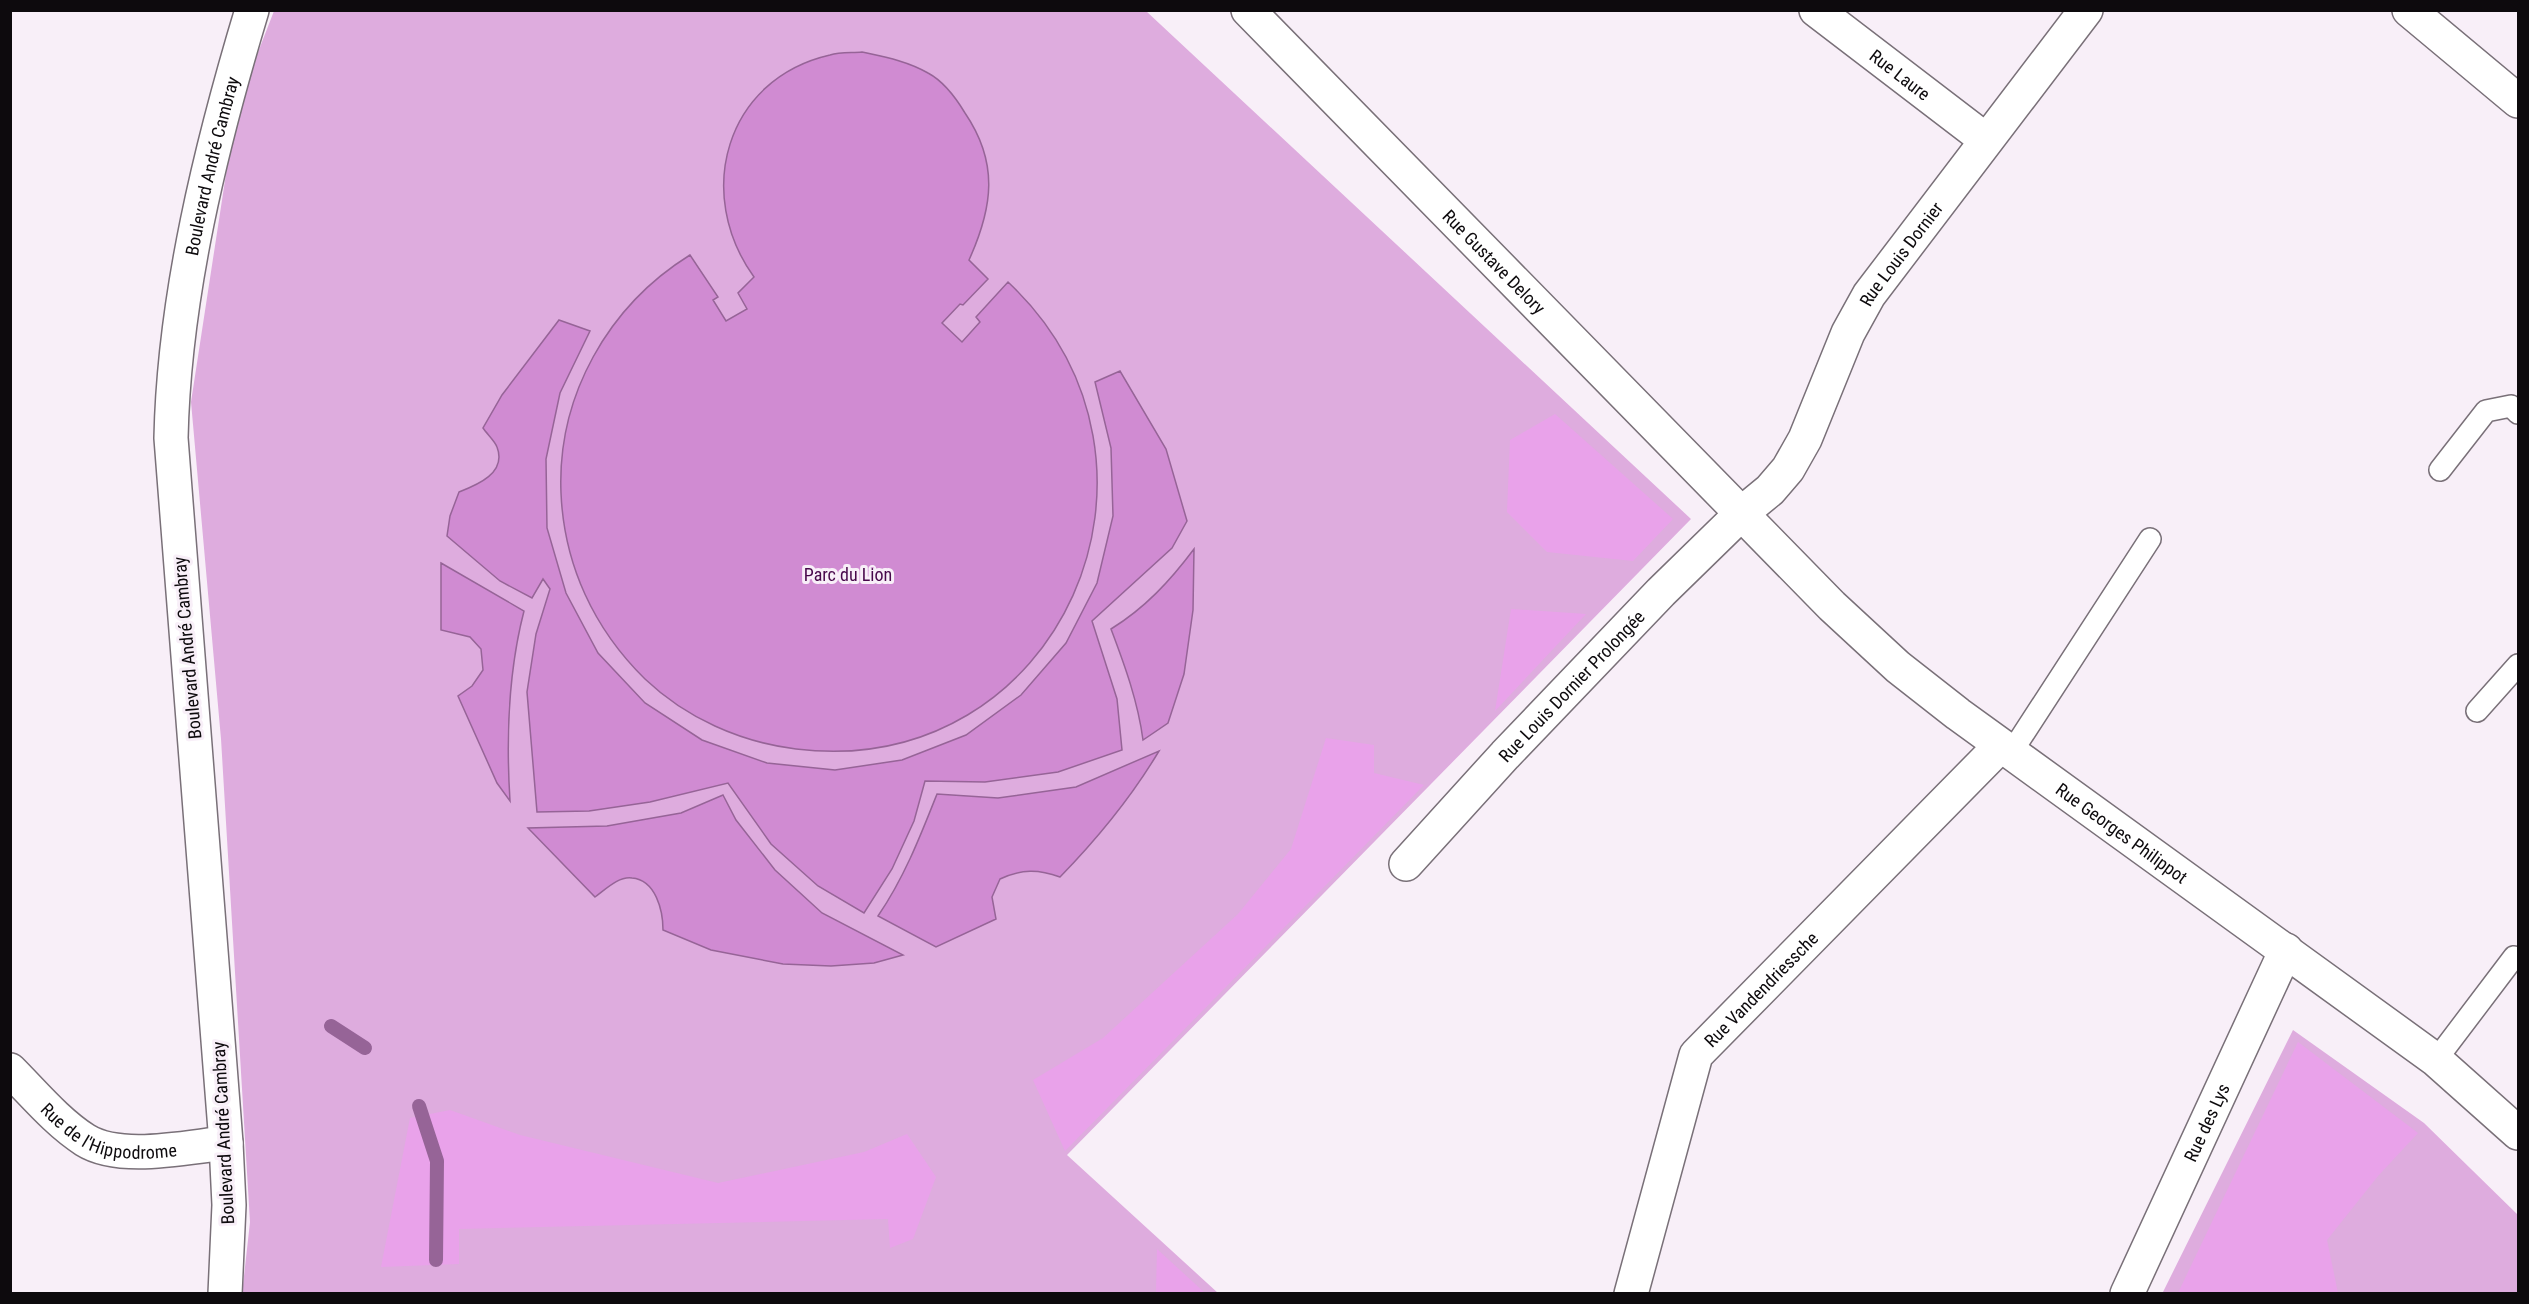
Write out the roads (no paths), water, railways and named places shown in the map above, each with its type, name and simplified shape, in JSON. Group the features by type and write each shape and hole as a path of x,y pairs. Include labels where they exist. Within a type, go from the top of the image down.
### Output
{"street":[{"name":"Boulevard André Cambray","path":"225,1293 229,1215 226,1143 171,438 172,381 191,255 213,157 252,10"},
{"name":"Rue Gustave Delory","path":"1248,10 1742,513"},
{"name":"Rue Laure","path":"1816,10 1986,140"},
{"name":"Rue Louis Dornier","path":"1742,513 1770,490 1788,470 1805,439 1848,333 1869,295 2086,10"},
{"path":"2409,10 2518,101"},
{"name":"Rue Georges Philippot","path":"1742,513 1832,606 1898,667 2006,750 2436,1060 2518,1133"},
{"name":"Rue Louis Dornier Prolongée","path":"1406,864 1652,601 1742,513"},
{"name":"Rue Vandendriessche","path":"1631,1293 1696,1055 2006,750"},
{"name":"Rue des Lys","path":"2127,1293 2286,950"},
{"name":"Rue de l'Hippodrome","path":"14,1082 86,1141 103,1148 125,1151 226,1143"}],"lane":[{"path":"2440,470 2486,411 2511,406 2518,412"},
{"path":"2006,750 2150,539"},
{"path":"2476,711 2518,664"},
{"path":"2436,1060 2514,957"}],"waterway":[{"path":"331,1026 365,1048"},
{"path":"419,1106 437,1161 436,1260"}],"park label":[{"name":"Parc du Lion","path":"848,574"}]}
